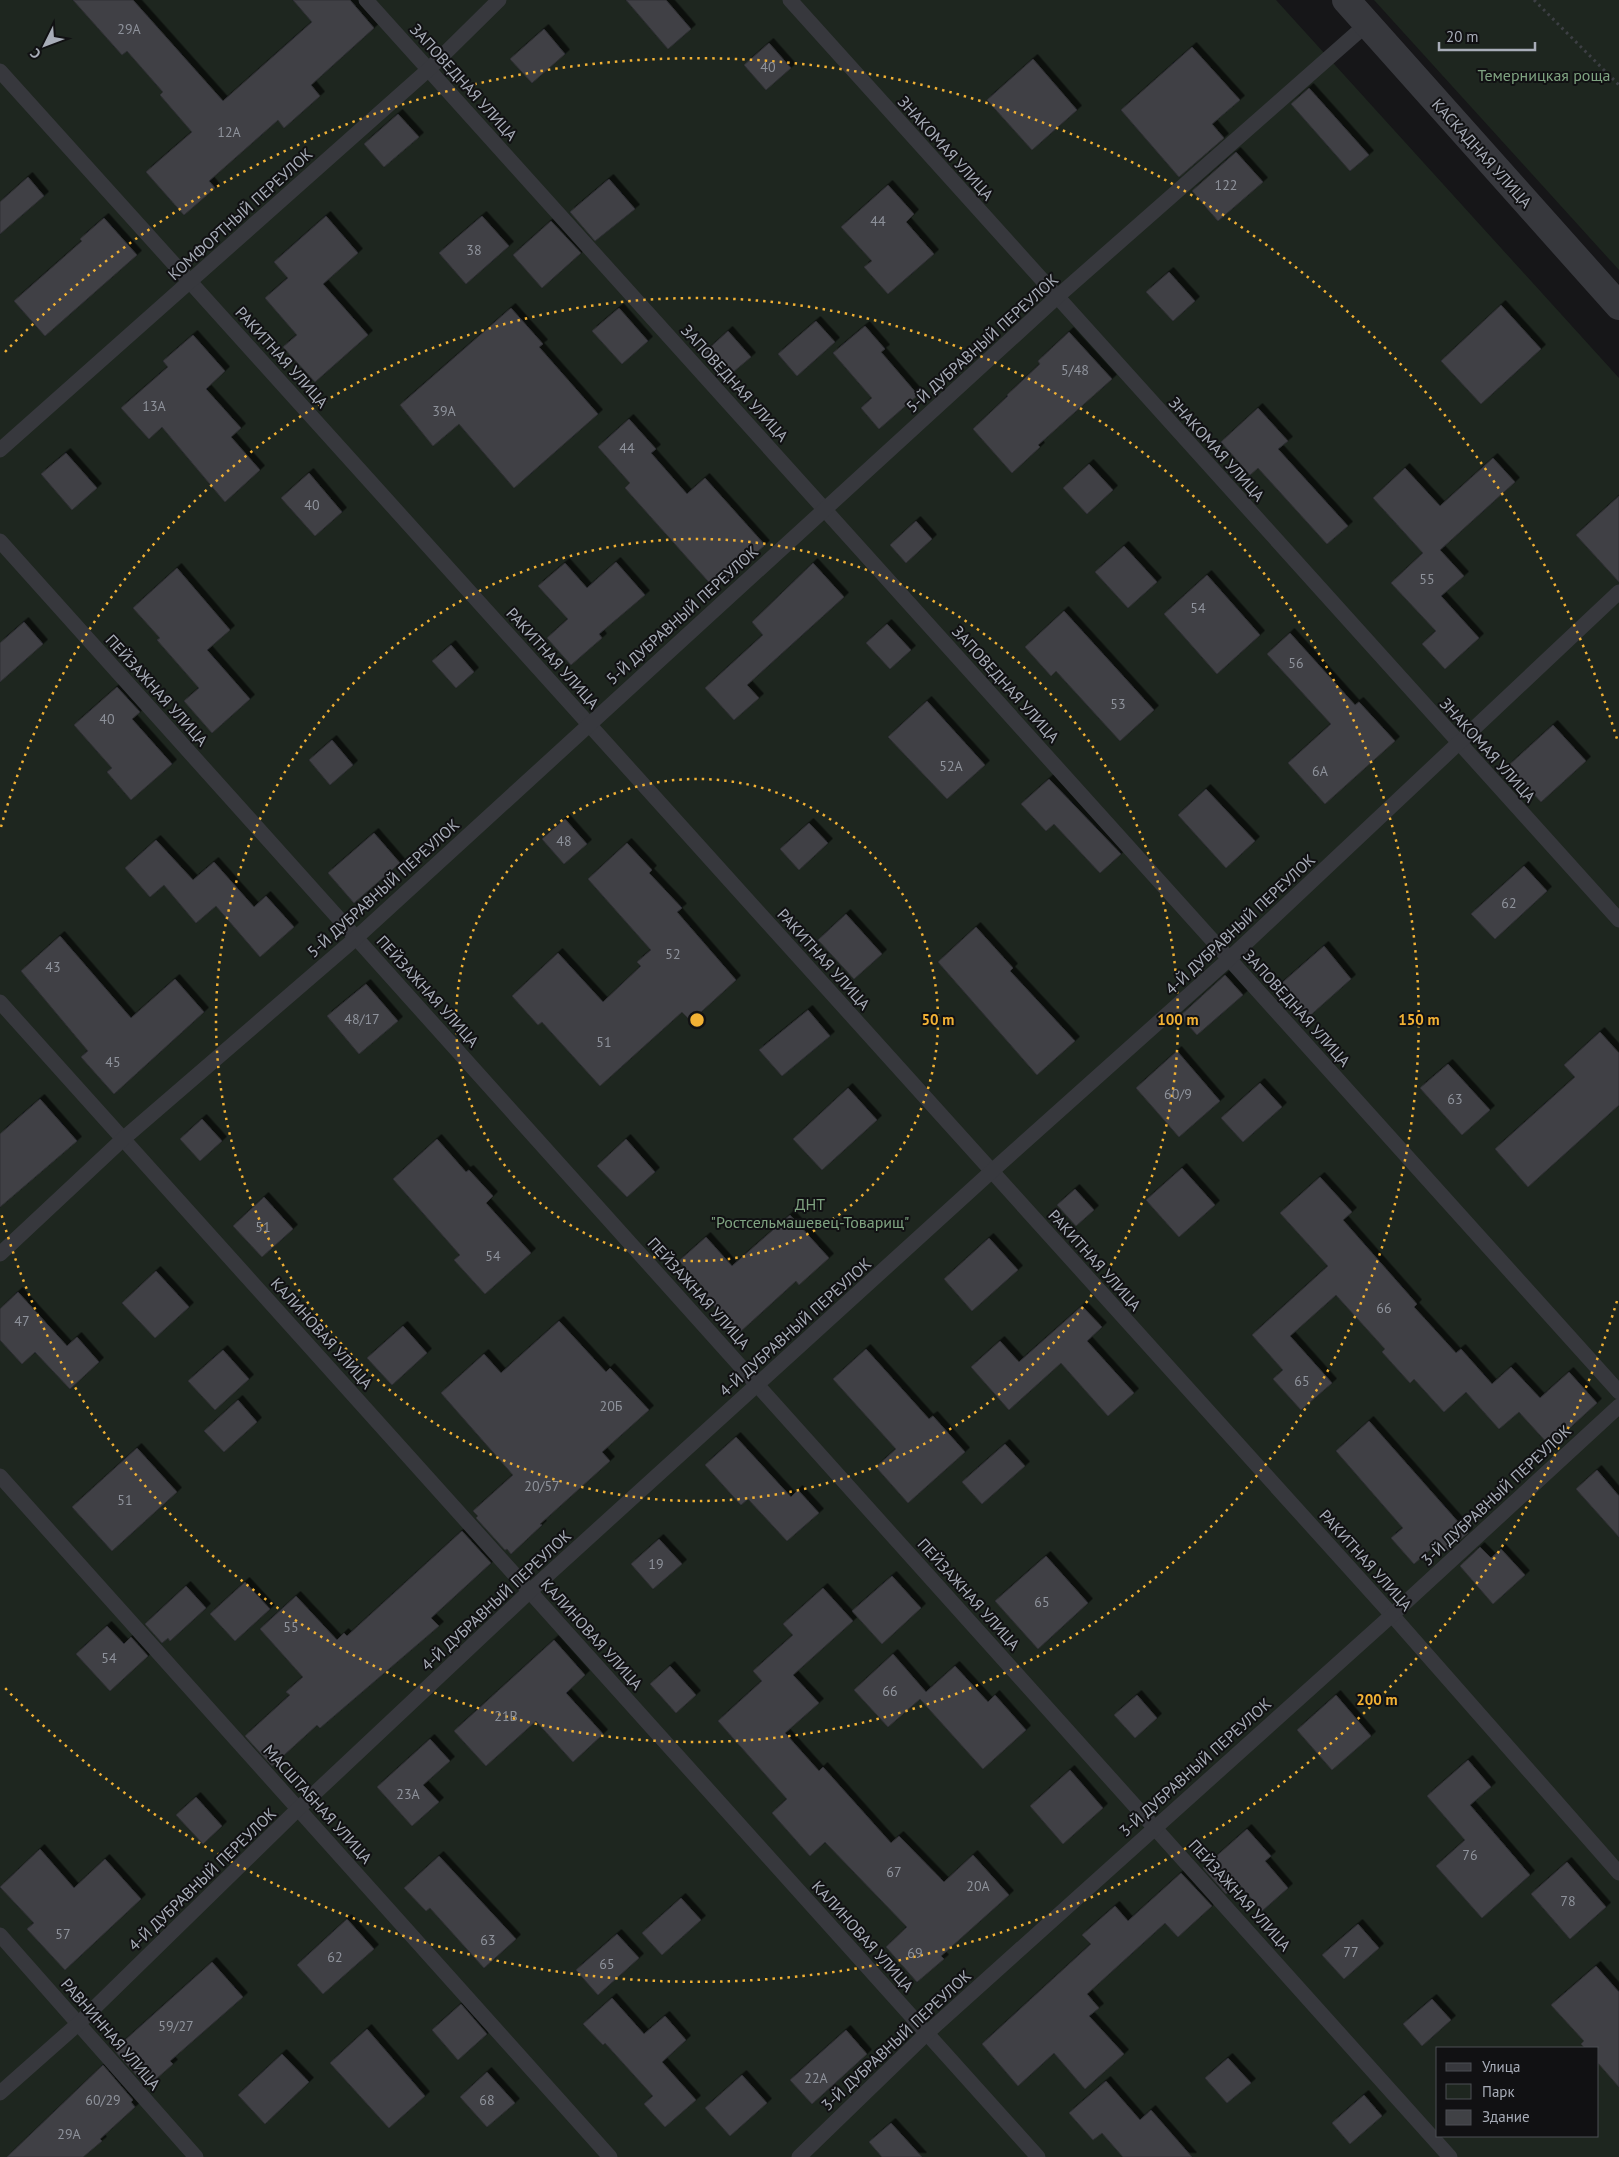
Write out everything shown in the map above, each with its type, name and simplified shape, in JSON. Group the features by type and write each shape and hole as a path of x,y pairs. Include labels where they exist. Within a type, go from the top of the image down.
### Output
{"street":[{"name":"КАСКАДНАЯ УЛИЦА","path":"1346,0 1619,306"}],"lane":[{"name":"ЗАПОВЕДНАЯ УЛИЦА","path":"366,0 1619,1392"},
{"name":"КОМФОРТНЫЙ ПЕРЕУЛОК","path":"0,450 429,69 499,0"},
{"name":"ЗНАКОМАЯ УЛИЦА","path":"790,0 1619,920"},
{"name":"5-Й ДУБРАВНЫЙ ПЕРЕУЛОК","path":"0,1254 123,1139 356,938 1057,297 1367,24"},
{"name":"РАКИТНАЯ УЛИЦА","path":"0,71 1392,1615 1619,1873"},
{"name":"ПЕЙЗАЖНАЯ УЛИЦА","path":"0,542 1155,1826 1450,2157"},
{"name":"4-Й ДУБРАВНЫЙ ПЕРЕУЛОК","path":"0,2093 78,2023 299,1808 530,1591 992,1171 1229,959 1619,592"},
{"name":"КАЛИНОВАЯ УЛИЦА","path":"0,1002 1038,2157"},
{"name":"3-Й ДУБРАВНЫЙ ПЕРЕУЛОК","path":"799,2157 927,2033 1155,1826 1392,1615 1619,1406"},
{"name":"МАСШТАБНАЯ УЛИЦА","path":"0,1476 610,2157"},
{"name":"РАВНИННАЯ УЛИЦА","path":"0,1935 196,2157"}],"path":[{"path":"1534,0 1619,85"}],"green space":[{"name":"ДНТ \"Ростсельмашевец-Товарищ\"","path":"0,0 1276,0 1619,378 1619,2157 0,2157"},
{"name":"Темерницкая роща","path":"1374,0 1619,0 1619,270"}],"building":[{"path":"73,0 133,0 223,101 312,22 293,0 350,0 374,28 311,85 320,96 284,128 278,120 209,181 215,188 184,215 146,172 192,132 160,95 163,92 127,51 122,55"},
{"path":"626,0 666,0 691,29 668,49"},
{"path":"544,29 565,54 532,83 510,59"},
{"path":"769,43 791,68 766,90 744,65"},
{"path":"1192,47 1240,100 1212,124 1224,138 1179,177 1121,110"},
{"path":"1033,59 1077,110 1032,150 987,100"},
{"path":"1309,88 1369,155 1350,171 1291,104"},
{"path":"398,114 419,137 384,167 364,144"},
{"path":"1236,152 1263,182 1218,221 1192,191"},
{"path":"28,177 44,196 0,234 0,202"},
{"path":"609,179 635,209 595,241 570,212"},
{"path":"888,185 914,214 906,222 934,254 888,294 864,267 872,261 841,227"},
{"path":"326,216 358,253 323,284 368,335 315,382 283,347 297,335 265,298 288,278 274,262"},
{"path":"482,216 509,246 466,284 439,253"},
{"path":"104,218 137,255 45,336 14,301 82,241 80,239"},
{"path":"551,221 581,253 542,288 513,255"},
{"path":"1169,272 1195,301 1173,321 1146,292"},
{"path":"1501,305 1541,349 1481,404 1441,361"},
{"path":"511,308 543,344 539,347 598,414 514,488 459,424 433,446 400,405"},
{"path":"619,308 648,341 622,364 592,331"},
{"path":"816,321 835,342 797,376 778,354"},
{"path":"865,326 885,349 881,352 918,395 879,429 861,408 872,398 833,353"},
{"path":"728,331 751,357 726,378 704,353"},
{"path":"1069,332 1112,379 1038,445 1040,447 1012,473 973,429 1040,364 1038,361"},
{"path":"193,335 225,371 206,389 241,428 231,437 260,470 225,502 162,427 149,439 121,408 168,367 163,361"},
{"path":"1258,408 1288,441 1278,449 1348,526 1327,544 1258,468 1250,475 1221,442"},
{"path":"629,419 656,449 651,453 687,494 705,478 765,545 715,589 625,488 630,483 598,447"},
{"path":"66,453 97,488 72,510 41,474"},
{"path":"1493,458 1515,482 1440,550 1464,576 1441,596 1479,638 1445,669 1422,644 1436,631 1391,583 1423,553 1373,498 1405,468 1440,506"},
{"path":"1089,464 1113,490 1087,514 1063,488"},
{"path":"309,473 342,512 315,536 281,498"},
{"path":"1619,496 1619,582 1576,535"},
{"path":"916,521 932,539 906,563 890,545"},
{"path":"1124,546 1157,582 1128,608 1095,572"},
{"path":"616,562 645,595 599,634 602,638 571,665 547,638 568,619 538,586 565,563 587,588"},
{"path":"813,563 844,597 747,685 759,698 734,720 705,688 763,635 752,622"},
{"path":"177,568 230,630 207,650 250,699 212,733 184,701 199,688 157,640 160,638 133,608"},
{"path":"1207,575 1260,635 1217,674 1164,614"},
{"path":"1064,611 1154,710 1120,741 1056,671 1051,676 1025,647"},
{"path":"24,622 43,644 0,682 0,643"},
{"path":"887,624 911,650 890,669 866,643"},
{"path":"1290,633 1355,705 1359,702 1395,741 1325,804 1288,763 1331,724 1267,654"},
{"path":"451,645 474,672 456,688 432,661"},
{"path":"117,687 140,712 132,719 172,764 131,800 107,772 112,768 74,725"},
{"path":"927,701 985,765 947,799 888,737"},
{"path":"1553,725 1586,761 1541,802 1508,766"},
{"path":"332,740 353,765 330,785 309,760"},
{"path":"1049,779 1121,854 1100,873 1054,824 1046,831 1021,804"},
{"path":"1206,789 1255,841 1226,868 1178,815"},
{"path":"565,819 587,844 564,864 542,839"},
{"path":"809,823 828,843 799,870 780,849"},
{"path":"374,833 400,863 354,903 328,873"},
{"path":"156,840 193,880 214,862 254,907 266,896 294,927 260,957 216,906 196,923 164,885 150,897 125,868"},
{"path":"627,843 652,870 649,873 682,908 677,912 736,980 691,1021 682,1012 600,1086 542,1022 538,1025 512,996 558,953 603,1002 641,966 637,962 651,950 588,879"},
{"path":"1524,866 1547,891 1495,939 1471,914"},
{"path":"846,914 882,954 854,979 818,940"},
{"path":"976,927 1013,968 1010,971 1075,1041 1037,1075 938,962"},
{"path":"60,936 131,1018 175,979 204,1012 114,1094 81,1057 88,1051 21,971"},
{"path":"1324,946 1351,979 1305,1020 1276,988"},
{"path":"1225,975 1243,995 1197,1035 1180,1016"},
{"path":"366,984 398,1021 359,1054 327,1016"},
{"path":"808,1010 830,1036 782,1076 759,1050"},
{"path":"1600,1032 1619,1053 1619,1105 1528,1187 1495,1149 1575,1077 1564,1065"},
{"path":"1177,1051 1220,1101 1179,1137 1136,1088"},
{"path":"1448,1064 1490,1110 1462,1135 1420,1088"},
{"path":"1260,1083 1282,1107 1243,1142 1221,1118"},
{"path":"848,1088 877,1120 822,1170 793,1139"},
{"path":"40,1099 77,1141 0,1207 0,1134"},
{"path":"202,1119 222,1141 200,1161 180,1139"},
{"path":"437,1139 466,1172 469,1170 493,1196 486,1203 531,1253 485,1294 454,1260 460,1255 393,1179"},
{"path":"626,1139 655,1172 627,1197 597,1166"},
{"path":"1182,1168 1215,1205 1179,1237 1146,1200"},
{"path":"1320,1177 1352,1212 1343,1220 1417,1304 1414,1307 1456,1353 1461,1349 1492,1384 1511,1367 1540,1398 1569,1372 1597,1403 1550,1446 1519,1412 1499,1429 1466,1392 1444,1412 1414,1379 1410,1383 1382,1352 1385,1349 1336,1295 1290,1336 1332,1383 1301,1410 1273,1379 1283,1370 1252,1335 1328,1266 1280,1213"},
{"path":"1075,1189 1094,1210 1076,1226 1057,1205"},
{"path":"264,1197 293,1229 262,1257 233,1226"},
{"path":"790,1215 829,1258 799,1285 796,1281 739,1333 704,1295 707,1292 679,1261 706,1237 732,1266"},
{"path":"989,1238 1018,1270 972,1311 944,1279"},
{"path":"156,1271 189,1307 155,1338 122,1303"},
{"path":"18,1292 67,1346 77,1337 99,1362 70,1389 35,1352 22,1364 0,1340 0,1309"},
{"path":"1082,1306 1102,1327 1087,1341 1134,1393 1108,1416 1061,1363 1009,1410 971,1367 1000,1341 1019,1362"},
{"path":"559,1321 606,1372 610,1368 649,1410 602,1452 610,1461 540,1524 542,1525 511,1554 507,1549 505,1550 476,1518 478,1516 473,1511 513,1475 441,1393 484,1354 501,1373"},
{"path":"403,1326 427,1353 392,1385 367,1358"},
{"path":"866,1349 929,1419 933,1416 965,1452 908,1503 876,1467 896,1449 833,1379"},
{"path":"223,1350 249,1379 215,1410 188,1381"},
{"path":"238,1400 257,1422 224,1452 204,1431"},
{"path":"1369,1421 1468,1533 1447,1551 1439,1542 1414,1564 1391,1538 1403,1528 1336,1451"},
{"path":"736,1437 791,1497 798,1490 819,1513 787,1541 748,1499 741,1505 705,1465"},
{"path":"1005,1444 1025,1466 982,1504 962,1482"},
{"path":"137,1448 177,1492 112,1551 72,1507"},
{"path":"1597,1470 1619,1496 1619,1537 1576,1489"},
{"path":"462,1531 491,1563 431,1618 439,1626 320,1728 317,1725 272,1766 245,1736 290,1695 286,1692 303,1677 260,1629 296,1596 337,1640 344,1633 347,1636"},
{"path":"659,1539 682,1564 653,1589 631,1564"},
{"path":"1480,1547 1491,1558 1501,1549 1525,1575 1493,1604 1460,1566"},
{"path":"1046,1556 1088,1603 1038,1649 995,1601"},
{"path":"892,1576 921,1608 882,1644 852,1611"},
{"path":"245,1582 270,1609 235,1641 210,1614"},
{"path":"186,1586 206,1608 170,1641 168,1638 162,1643 145,1624"},
{"path":"823,1588 853,1621 793,1675 819,1703 785,1733 819,1771 823,1767 891,1843 899,1836 944,1882 973,1855 1009,1895 941,1956 944,1959 917,1982 886,1947 907,1927 825,1842 810,1856 772,1813 787,1799 718,1721 762,1681 753,1671 793,1635 783,1624"},
{"path":"107,1626 124,1644 131,1637 148,1656 110,1691 76,1654"},
{"path":"554,1640 585,1675 566,1693 603,1734 573,1762 536,1721 486,1766 454,1731"},
{"path":"893,1654 926,1692 955,1666 988,1702 995,1695 1026,1730 983,1769 920,1699 888,1727 854,1690"},
{"path":"670,1666 696,1695 676,1713 650,1684"},
{"path":"1137,1695 1157,1718 1135,1738 1114,1715"},
{"path":"1336,1695 1371,1736 1332,1770 1297,1730"},
{"path":"430,1739 450,1761 423,1785 439,1802 412,1826 377,1787"},
{"path":"1468,1760 1491,1787 1470,1805 1530,1875 1482,1918 1436,1866 1465,1840 1427,1796"},
{"path":"1070,1770 1103,1808 1063,1844 1030,1806"},
{"path":"196,1797 222,1826 203,1844 176,1815"},
{"path":"1247,1829 1271,1856 1265,1861 1288,1888 1262,1911 1238,1883 1226,1894 1203,1868"},
{"path":"40,1849 74,1888 105,1859 141,1899 65,1970 27,1929 34,1923 0,1887"},
{"path":"439,1856 516,1939 484,1968 430,1908 426,1911 404,1888"},
{"path":"1567,1862 1606,1907 1570,1939 1531,1894"},
{"path":"1181,1873 1212,1906 1178,1937 1165,1923 1087,1994 1099,2008 1089,2016 1124,2054 1085,2089 1054,2053 1018,2086 982,2044 1091,1944 1082,1935 1115,1906 1128,1921"},
{"path":"681,1898 701,1920 662,1955 642,1933"},
{"path":"347,1919 374,1949 323,1994 297,1965"},
{"path":"1358,1924 1379,1948 1344,1979 1322,1955"},
{"path":"617,1934 639,1958 598,1995 576,1970"},
{"path":"212,1962 243,1997 170,2061 173,2064 147,2087 114,2050"},
{"path":"1596,1966 1619,1992 1619,2087 1599,2064 1599,2047 1584,2047 1581,2044 1584,2041 1551,2005"},
{"path":"612,1998 644,2034 665,2016 686,2040 662,2062 696,2100 665,2127 644,2104 653,2096 605,2043 603,2045 583,2024"},
{"path":"1432,1999 1451,2020 1422,2046 1403,2024"},
{"path":"461,2004 487,2034 458,2060 432,2030"},
{"path":"367,2029 425,2096 389,2128 330,2063"},
{"path":"846,2030 867,2054 812,2104 790,2080"},
{"path":"282,2054 309,2082 265,2124 238,2095"},
{"path":"1228,2058 1251,2083 1227,2103 1205,2078"},
{"path":"103,2065 133,2100 131,2102 135,2107 100,2139 102,2141 83,2157 7,2157"},
{"path":"487,2072 515,2103 487,2127 460,2097"},
{"path":"742,2075 767,2103 730,2136 705,2108"},
{"path":"1106,2081 1140,2120 1151,2110 1192,2157 1123,2157 1102,2133 1093,2140 1069,2113"},
{"path":"1364,2095 1382,2116 1350,2144 1332,2123"},
{"path":"891,2123 922,2157 882,2157 869,2142"}]}
